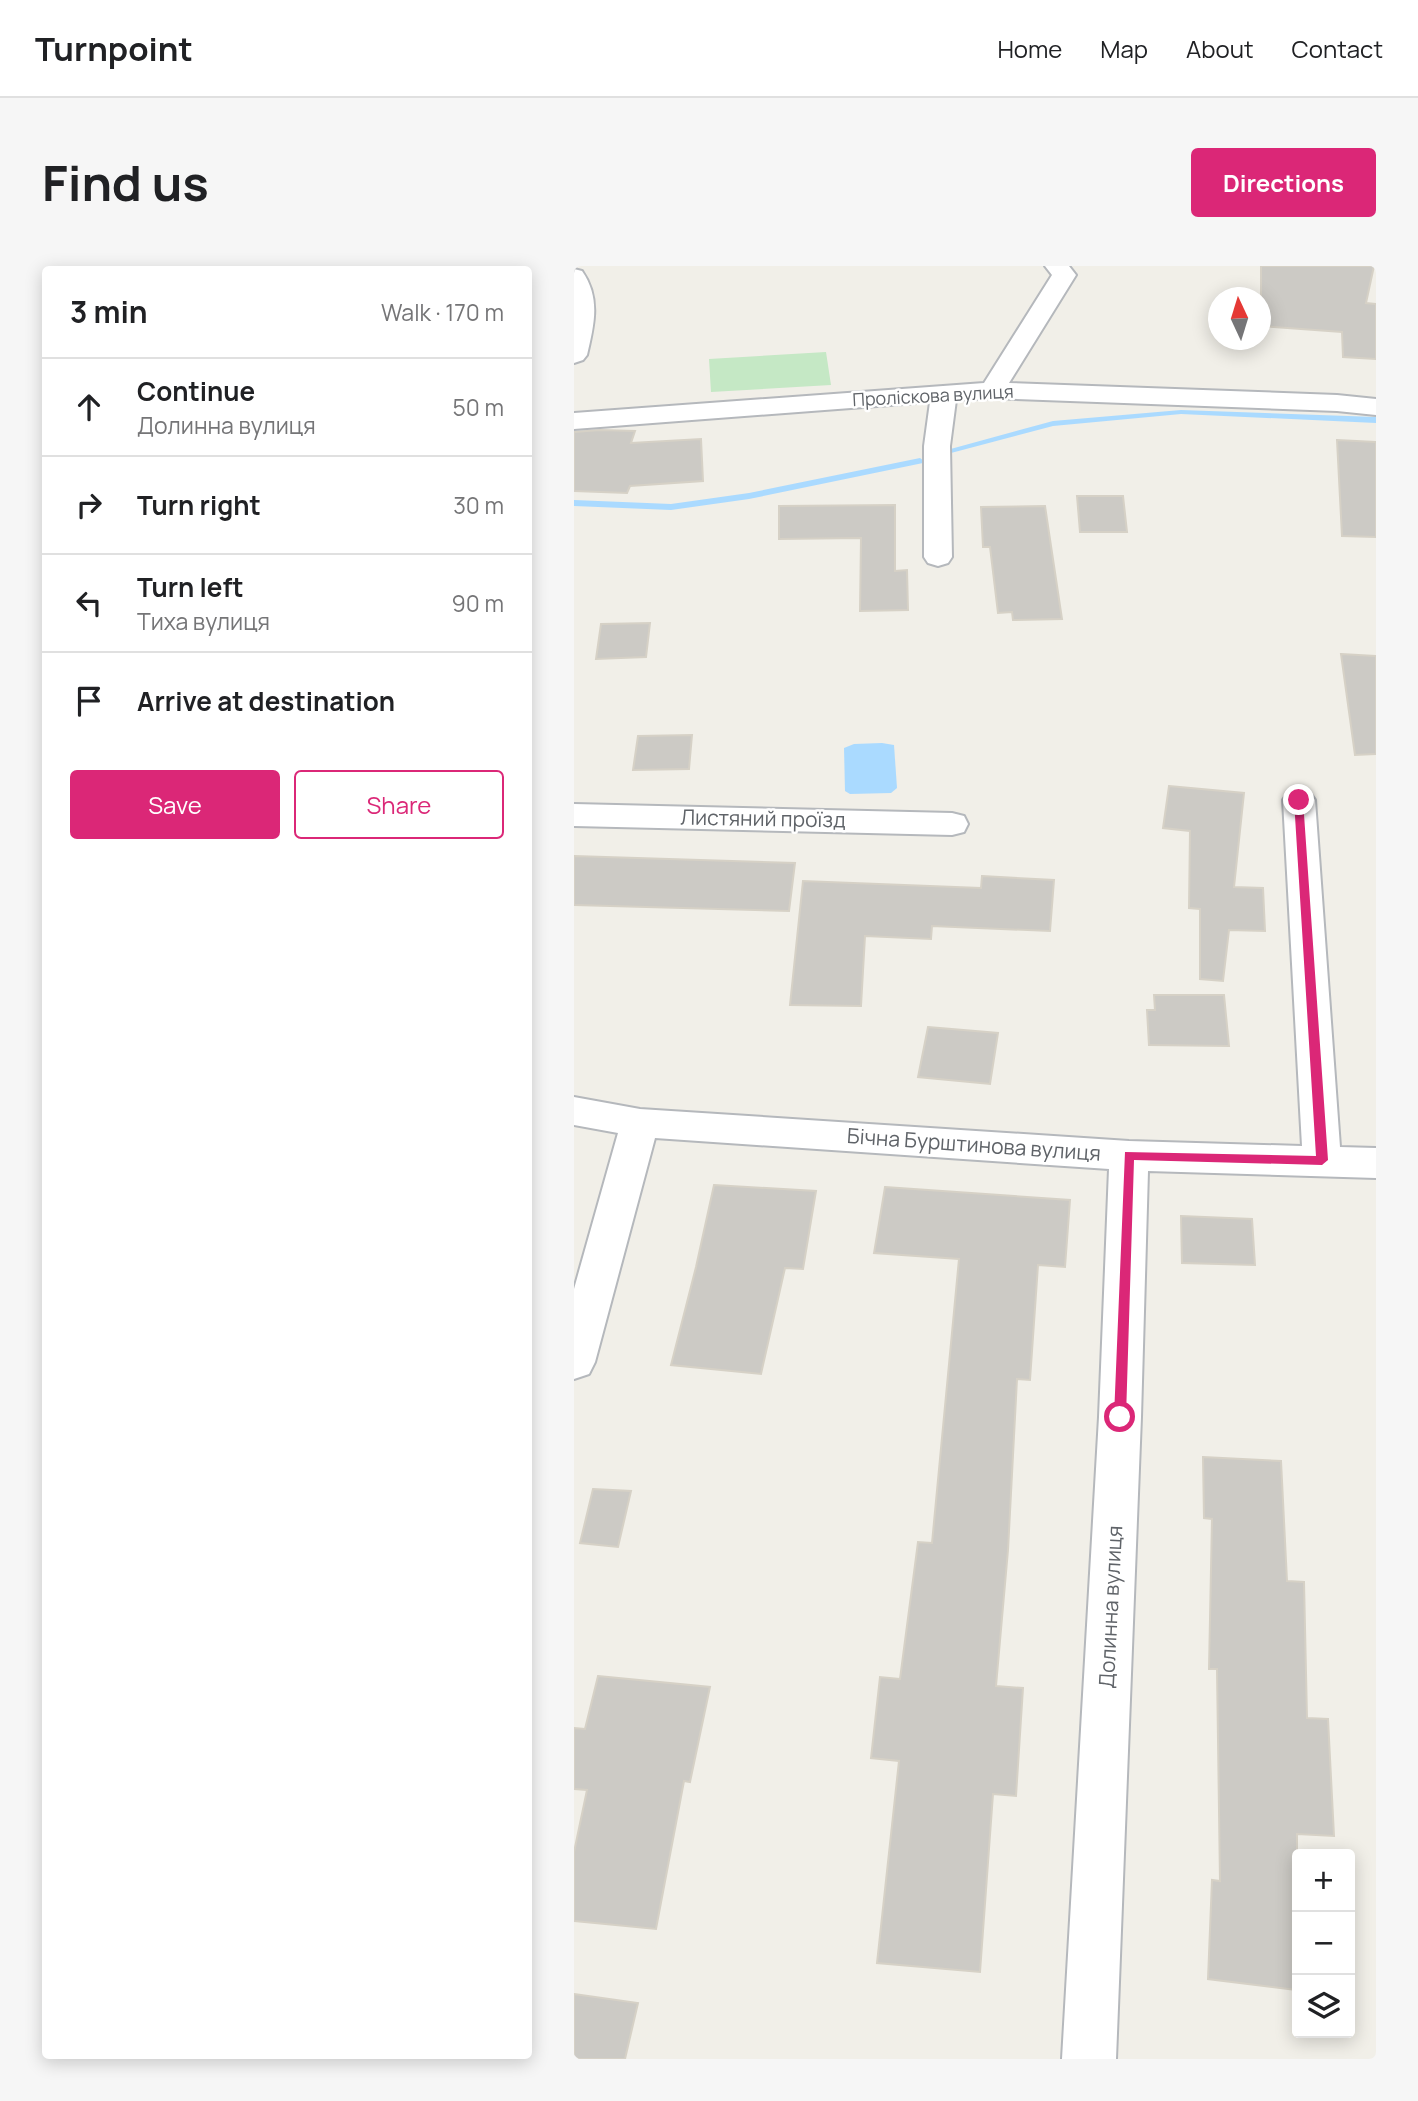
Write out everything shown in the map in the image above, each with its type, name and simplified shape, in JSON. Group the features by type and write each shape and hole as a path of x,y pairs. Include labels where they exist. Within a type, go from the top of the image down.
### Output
{"street":[{"path":"992,390 1064,275 1058,266"},
{"path":"574,276 583,290 584,314 574,355"},
{"name":"Проліскова вулиця","path":"574,421 992,390 1337,403 1376,407"},
{"path":"938,558 937,446 944,394"},
{"path":"1299,800 1322,1160"},
{"name":"Листяний проїзд","path":"574,815 952,824"},
{"name":"Бічна Бурштинова вулиця","path":"574,1111 640,1123 1129,1156 1376,1163"},
{"path":"574,1362 640,1123"},
{"name":"Долинна вулиця","path":"1089,2059 1120,1417 1129,1156"}],"green space":[{"path":"826,352 831,385 711,392 709,359"}],"water":[{"path":"854,744 894,745 897,788 891,793 850,794 845,791 844,748"}],"building":[{"path":"1261,266 1374,266 1366,303 1376,304 1376,359 1343,357 1342,332 1271,327 1271,287 1261,287"},
{"path":"635,431 631,443 701,439 703,481 630,486 627,493 574,491 574,432"},
{"path":"1337,440 1376,442 1376,537 1342,536"},
{"path":"1077,496 1123,496 1127,532 1080,532"},
{"path":"895,505 895,571 907,570 908,610 860,611 861,538 779,539 779,506"},
{"path":"1045,506 1062,619 1013,620 1012,612 998,613 990,547 983,547 981,507"},
{"path":"650,623 646,657 596,659 601,624"},
{"path":"1341,654 1376,656 1376,754 1355,755"},
{"path":"692,735 689,769 633,770 638,736"},
{"path":"1169,786 1244,793 1234,887 1263,888 1265,931 1229,930 1223,981 1200,979 1200,909 1189,908 1190,831 1163,828"},
{"path":"574,856 795,863 789,911 574,905"},
{"path":"982,876 1054,880 1050,931 932,926 931,939 865,936 861,1006 790,1005 803,881 981,888"},
{"path":"1154,995 1224,995 1229,1046 1149,1045 1147,1010 1155,1010"},
{"path":"928,1027 998,1033 990,1084 918,1077"},
{"path":"714,1185 816,1191 803,1269 785,1268 761,1374 671,1365"},
{"path":"885,1187 1070,1200 1065,1267 1038,1265 1030,1380 1017,1379 1008,1550 996,1686 1023,1688 1016,1796 993,1794 980,1972 877,1963 899,1761 871,1758 880,1677 900,1679 918,1542 932,1543 959,1259 874,1253"},
{"path":"1181,1216 1252,1219 1255,1265 1182,1263"},
{"path":"1203,1457 1281,1461 1287,1581 1304,1582 1307,1718 1328,1719 1334,1836 1297,1834 1297,1849 1292,1849 1292,1989 1208,1979 1212,1880 1220,1881 1217,1669 1209,1669 1212,1519 1204,1518"},
{"path":"593,1489 631,1491 618,1547 580,1543"},
{"path":"598,1676 710,1687 690,1782 684,1781 656,1929 574,1921 574,1852 587,1790 574,1789 574,1728 585,1729"},
{"path":"574,1994 638,2003 625,2059 574,2059"}],"waterway":[{"path":"951,450 1053,424 1181,412 1376,420"},
{"path":"574,503 671,507 749,496 920,461"}],"route":[{"path":"1120,1417 1129,1156 1322,1160 1299,800"}]}
